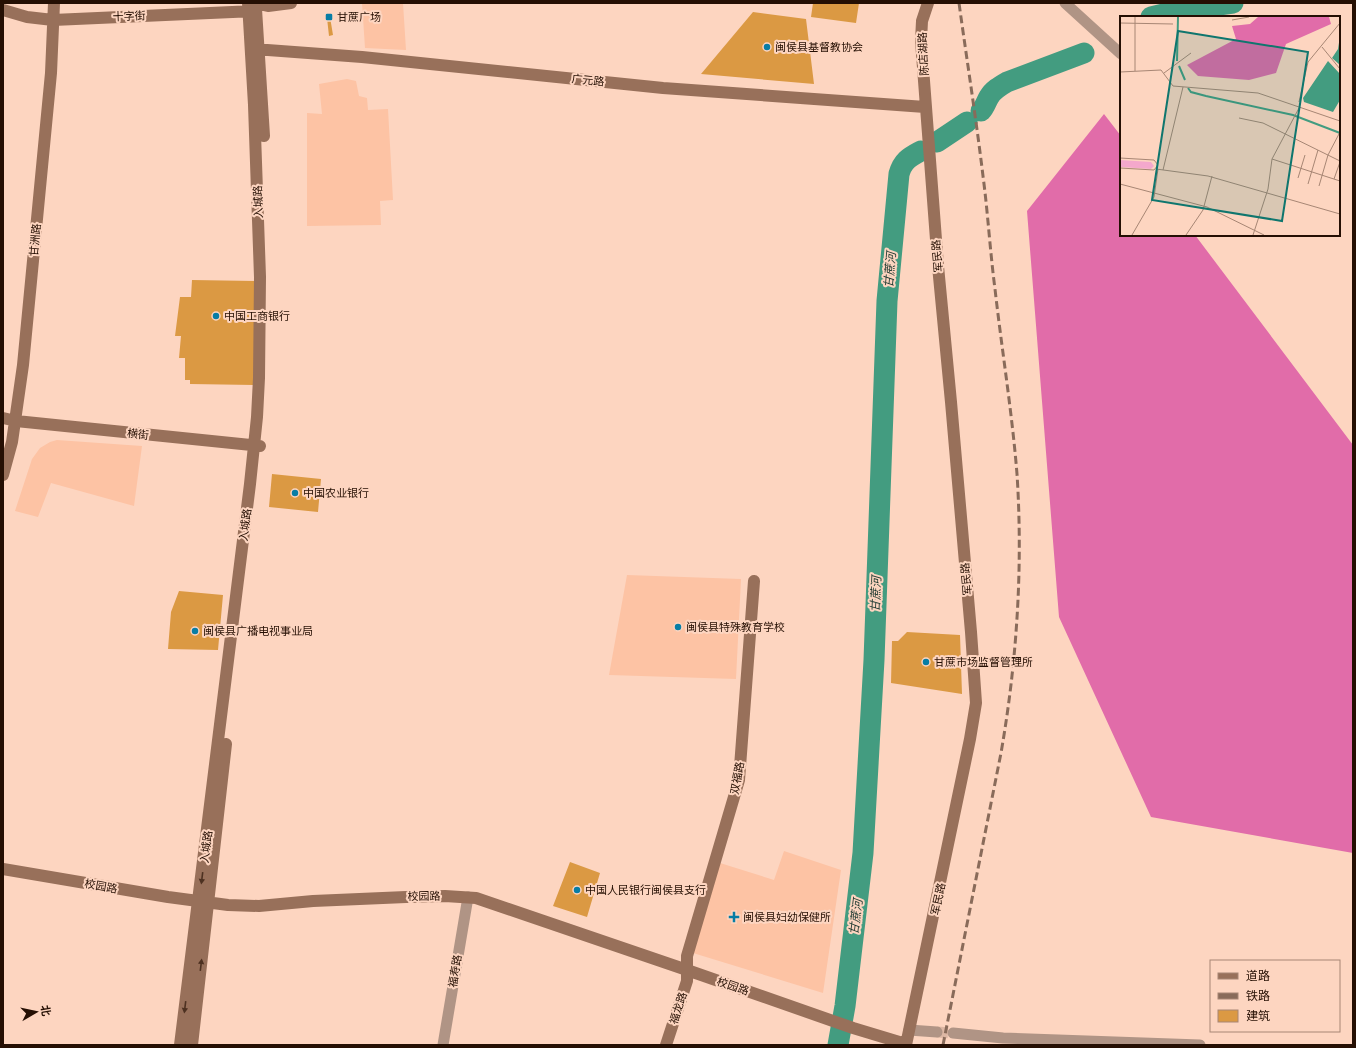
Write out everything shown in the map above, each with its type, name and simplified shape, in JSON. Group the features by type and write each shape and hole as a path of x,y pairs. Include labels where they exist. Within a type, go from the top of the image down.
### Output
{"street":[{"name":"甘洲路","path":"3,475 16,421 23,365 50,81 54,3"},
{"name":"十字街","path":"3,10 27,17 53,20 268,6 291,3"},
{"name":"陈店湖路","path":"925,107 921,34 924,14 928,3"},
{"path":"1066,3 1120,53"},
{"name":"入城路","path":"192,1045 204,902 257,446 260,277 253,6"},
{"name":"广元路","path":"255,50 362,57 663,88 925,107"},
{"name":"军民路","path":"906,1045 961,786 976,703 925,107"},
{"path":"3,411 16,421"},
{"name":"横街","path":"3,418 16,421 257,446"},
{"name":"双福路","path":"687,970 687,956 739,780 754,581"},
{"name":"校园路","path":"3,869 168,897 204,902 260,906 376,898 431,896 468,897 483,900 906,1045"},
{"name":"福寿路","path":"443,1045 468,897"},
{"name":"入城路","path":"180,1045 204,902"},
{"name":"福龙路","path":"666,1045 687,981 687,970"},
{"path":"909,1030 937,1032"},
{"path":"953,1033 1003,1038 1200,1045"}],"shaded area":[{"path":"362,3 403,3 406,50 365,48"},
{"path":"347,79 356,81 359,96 367,98 368,110 388,109 393,200 380,201 381,225 307,226 307,113 322,114 319,84"},
{"path":"1104,114 1120,135 1120,236 1196,236 1353,445 1353,853 1151,817 1059,617 1027,211"},
{"path":"57,440 142,446 134,506 51,483 38,517 15,511 32,459 40,448"},
{"name":"闽侯县特殊教育学校","path":"627,575 741,579 736,679 609,675"},
{"path":"784,851 841,870 823,993 693,953 720,863 774,880"}],"building":[{"path":"813,3 859,3 856,23 811,17"},
{"name":"闽侯县基督教协会","path":"753,12 806,19 814,84 701,74"},
{"path":"330,17 333,35 329,36 327,18"},
{"name":"中国工商银行","path":"192,280 255,281 254,385 190,384 190,380 185,380 185,358 179,358 181,336 175,336 180,297 191,297"},
{"name":"中国农业银行","path":"272,474 321,479 318,512 269,507"},
{"name":"闽侯县广播电视事业局","path":"179,591 223,595 218,650 168,649 171,612"},
{"name":"甘蔗市场监督管理所","path":"907,632 960,635 962,694 891,683 892,641 898,641"},
{"name":"中国人民银行闽侯县支行","path":"570,862 600,873 587,917 553,906"}],"waterway":[{"name":"甘蔗河","path":"1155,16 1176,11 1233,3"},
{"name":"甘蔗河","path":"981,111 993,92 1007,82 1084,53"},
{"name":"甘蔗河","path":"937,142 967,122"},
{"name":"甘蔗河","path":"838,1045 845,1006 863,853 874,660 887,301 899,174 905,162 910,157 921,151"}],"tunnel":[{"path":"937,1032 953,1033"}],"railway":[{"path":"943,1045 1007,718 1015,649 1019,579 1019,509 1015,451 993,275 983,176 959,3"}],"place":[{"name":"甘蔗广场","path":"329,17"},
{"name":"闽侯县基督教协会","path":"767,47"},
{"name":"中国工商银行","path":"216,316"},
{"name":"中国农业银行","path":"295,493"},
{"name":"闽侯县特殊教育学校","path":"678,627"},
{"name":"闽侯县广播电视事业局","path":"195,631"},
{"name":"甘蔗市场监督管理所","path":"926,662"},
{"name":"中国人民银行闽侯县支行","path":"577,890"},
{"name":"闽侯县妇幼保健所","path":"734,917"}]}
